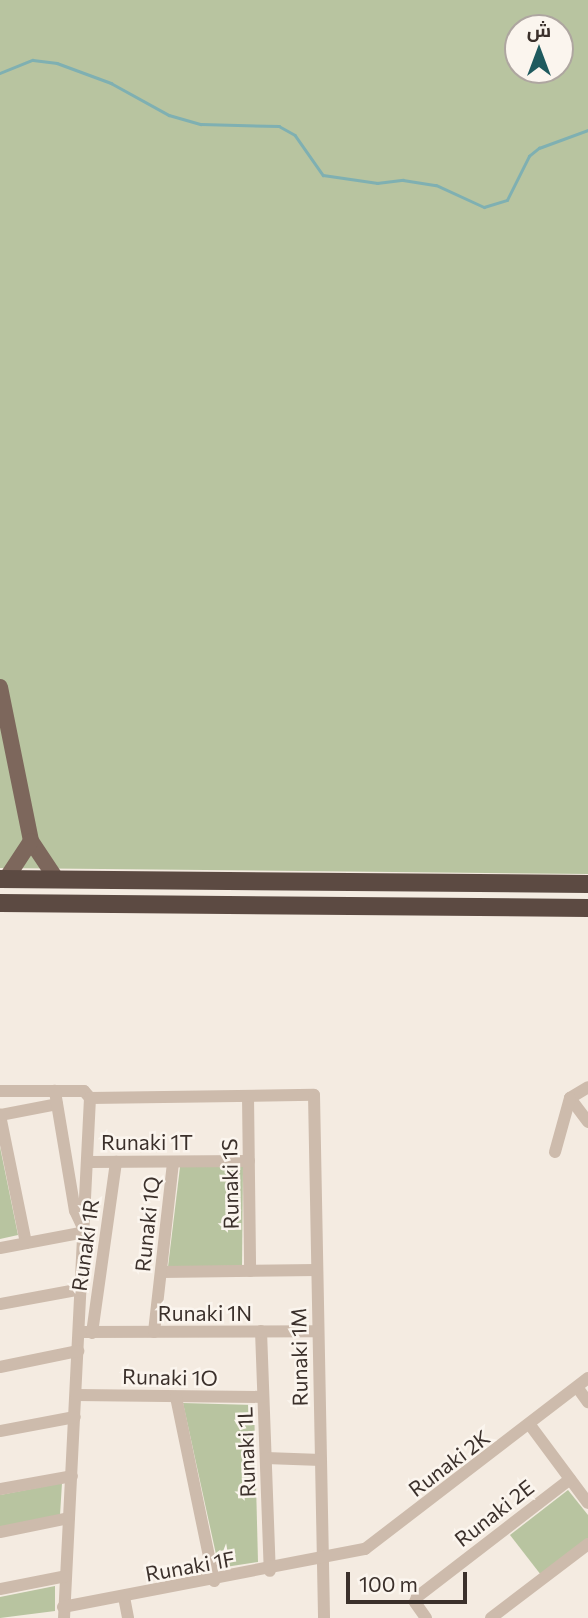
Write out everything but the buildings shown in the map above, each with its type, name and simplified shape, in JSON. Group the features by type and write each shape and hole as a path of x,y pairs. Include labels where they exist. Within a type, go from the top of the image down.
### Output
{"highway":[{"path":"3,879 588,884"},
{"path":"472,884 467,896 472,907"},
{"path":"0,903 588,908"}],"main road":[{"path":"0,687 31,841 57,880"},
{"path":"3,879 31,841"}],"street":[{"path":"555,1152 570,1098 588,1087"},
{"path":"0,1091 56,1098"},
{"path":"26,1243 0,1115 84,1091 90,1098 82,1289 86,1332 78,1351 64,1613"},
{"name":"Runaki 1M","path":"248,1096 313,1095 324,1618"},
{"path":"90,1098 248,1096"},
{"name":"Runaki 1S","path":"248,1096 250,1271"},
{"path":"56,1098 75,1211 85,1232"},
{"path":"570,1098 588,1122"},
{"name":"Runaki 1Q","path":"154,1332 173,1161"},
{"name":"Runaki 1T","path":"89,1162 249,1161"},
{"name":"Runaki 1R","path":"86,1332 116,1162"},
{"path":"0,1248 85,1232"},
{"path":"161,1272 317,1270"},
{"path":"0,1304 82,1289"},
{"name":"Runaki 1L","path":"261,1331 270,1571"},
{"name":"Runaki 1N","path":"86,1332 318,1331"},
{"path":"0,1367 78,1351"},
{"name":"Runaki 2K","path":"323,1560 365,1549 588,1378"},
{"path":"577,1387 588,1402"},
{"name":"Runaki 1O","path":"76,1395 263,1397"},
{"path":"176,1397 214,1581"},
{"path":"0,1430 75,1417"},
{"path":"530,1425 588,1503"},
{"path":"266,1458 321,1460"},
{"path":"0,1489 72,1476"},
{"name":"Runaki 2E","path":"426,1618 418,1607 417,1597 570,1479"},
{"path":"0,1532 69,1518"},
{"path":"491,1618 588,1544"},
{"name":"Runaki 1F","path":"64,1613 124,1597 323,1560"},
{"path":"0,1589 66,1576"},
{"path":"124,1597 128,1618"}],"green space":[{"path":"0,0 588,0 588,874 0,868"},
{"path":"0,1147 18,1235 0,1239"},
{"path":"243,1166 242,1266 168,1267 180,1167"},
{"path":"183,1403 254,1405 258,1562 219,1568"},
{"path":"62,1483 60,1515 0,1527 0,1495"},
{"path":"568,1490 588,1515 588,1538 541,1575 510,1535"},
{"path":"55,1586 55,1611 0,1618 0,1597"}],"waterway":[{"path":"0,73 33,60 57,63 111,83 169,115 201,124 279,126 295,135 323,175 377,183 403,180 436,185 484,207 507,200 529,156 539,148 588,130"}]}
